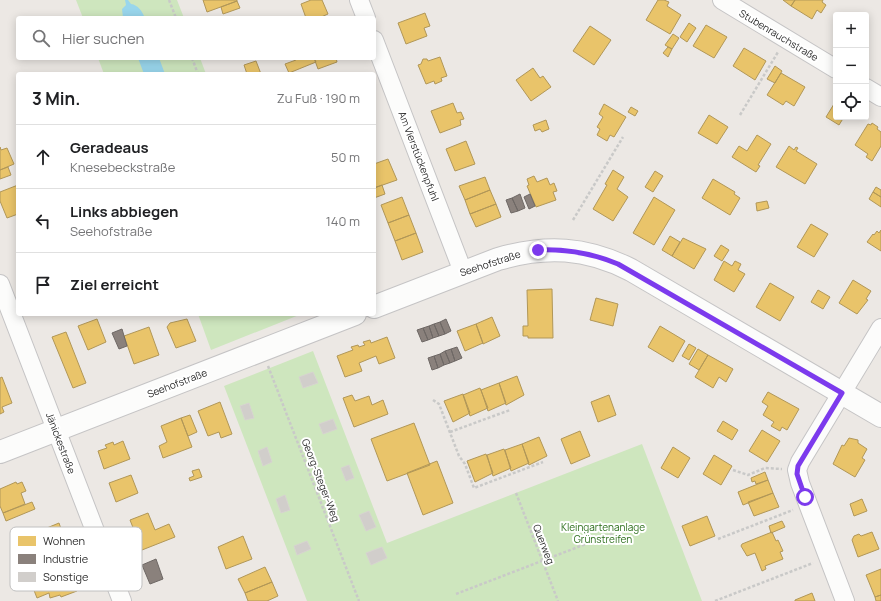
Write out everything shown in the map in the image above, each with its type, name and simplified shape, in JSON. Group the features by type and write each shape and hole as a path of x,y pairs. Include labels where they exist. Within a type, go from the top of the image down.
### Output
{"street":[{"path":"359,0 365,16"},
{"name":"Stubenrauchstraße","path":"722,0 833,67"},
{"name":"Am Vierstückenpfuhl","path":"376,45 463,272"},
{"path":"869,90 881,97"},
{"name":"Seehofstraße","path":"376,306 498,259 538,250 576,251 605,258 631,270 881,416"},
{"name":"Jänickestraße","path":"0,284 93,527"},
{"name":"Seehofstraße","path":"0,452 350,316"},
{"path":"845,601 797,474 800,462 881,328"},
{"name":"Jänickestraße","path":"118,591 122,601"}],"path":[{"path":"169,0 175,16"},
{"path":"740,115 779,51"},
{"path":"193,60 197,72"},
{"path":"573,220 623,137"},
{"name":"Georg-Steger-Weg","path":"267,364 359,601"},
{"path":"433,400 440,404 450,432 474,488 543,462"},
{"path":"450,432 510,410"},
{"path":"733,470 748,475 765,468 784,470"},
{"name":"Querweg","path":"516,493 558,601"},
{"path":"718,539 797,509"},
{"path":"456,594 630,527"},
{"path":"715,601 818,561"}],"green space":[{"path":"76,0 177,0 183,16 82,16"},
{"path":"99,60 201,60 205,72 103,72"},
{"path":"199,316 296,316 211,350"},
{"name":"Kleingartenanlage Grünstreifen","path":"313,351 387,543 642,444 702,601 307,601 224,386"}],"water":[{"path":"125,0 128,0 131,4 138,7 144,16 123,16 122,9 126,5"},
{"path":"139,60 160,60 164,72 143,72"}],"building: Wohnen":[{"path":"203,0 237,0 237,1 207,12"},
{"path":"311,0 322,0 328,14 324,16 305,16 301,4"},
{"path":"658,0 669,2 667,6 681,15 670,34 646,20"},
{"path":"783,0 795,0 791,6"},
{"path":"795,0 823,0 822,2 826,5 821,13 817,10 812,19 791,6"},
{"path":"237,1 240,8 223,14 221,7"},
{"path":"425,13 430,26 424,28 427,36 406,44 398,23"},
{"path":"689,23 696,28 687,42 680,37"},
{"path":"706,25 727,37 714,58 693,46"},
{"path":"590,26 611,40 594,65 573,51"},
{"path":"673,34 679,38 672,49 665,45"},
{"path":"668,47 672,49 668,57 663,53"},
{"path":"744,48 766,61 755,80 733,66"},
{"path":"440,57 447,76 441,78 442,81 435,84 434,81 426,84 418,65 421,64 423,59 427,59 428,61"},
{"path":"296,60 315,60 316,62 291,72 289,72 285,64"},
{"path":"315,60 336,60 337,62 318,69"},
{"path":"256,61 260,72 246,72 244,65"},
{"path":"775,66 782,71 775,83 767,79"},
{"path":"533,68 540,78 543,76 551,87 531,101 516,80"},
{"path":"781,73 805,87 794,106 786,101 783,105 767,95"},
{"path":"453,103 457,113 461,112 464,119 460,120 461,125 440,133 431,111"},
{"path":"604,104 626,117 614,137 610,135 607,141 597,135 600,129 597,127 603,117 599,114"},
{"path":"833,106 833,120 842,120 839,125 826,117"},
{"path":"631,107 638,111 635,116 628,112"},
{"path":"709,115 728,127 717,144 698,133"},
{"path":"546,120 549,129 542,132 540,129 535,131 533,125"},
{"path":"872,123 878,127 877,129 881,132 881,146 872,161 866,157 868,154 855,145 868,124 871,125"},
{"path":"757,135 771,144 758,165 760,166 756,172 732,157 739,146 747,151"},
{"path":"466,141 475,164 455,171 446,149"},
{"path":"789,146 794,150 796,147 798,148 796,151 817,164 805,184 776,167"},
{"path":"0,147 1,150 7,148 14,164 0,170"},
{"path":"388,159 397,180 376,187 376,163"},
{"path":"8,167 11,175 0,179 0,170"},
{"path":"613,170 624,177 617,189 628,197 613,221 593,209 607,185 605,184"},
{"path":"655,171 663,176 653,192 645,187"},
{"path":"534,176 537,182 547,178 550,185 554,183 557,191 553,192 556,200 536,207 527,186 529,185 527,179"},
{"path":"485,177 490,190 465,200 459,186"},
{"path":"713,179 735,192 734,194 740,198 730,215 702,198"},
{"path":"382,185 385,194 376,197 376,187"},
{"path":"16,186 16,215 7,218 0,201 0,192"},
{"path":"876,187 881,190 881,197 873,192"},
{"path":"490,190 496,204 470,214 465,200"},
{"path":"873,192 881,197 881,207 869,199"},
{"path":"402,197 409,215 388,223 381,205"},
{"path":"654,197 675,210 654,245 633,233"},
{"path":"767,201 769,208 757,211 756,203"},
{"path":"496,204 501,217 476,227 470,214"},
{"path":"409,215 416,233 395,241 388,223"},
{"path":"811,224 828,234 814,257 797,247"},
{"path":"881,230 881,251 867,242 873,234 874,235 877,231 879,233"},
{"path":"416,233 423,252 402,260 395,241"},
{"path":"670,236 680,242 672,256 662,250"},
{"path":"683,238 706,249 694,269 672,256"},
{"path":"721,245 729,250 722,261 714,256"},
{"path":"724,261 732,266 735,261 741,264 738,270 745,274 734,292 714,280"},
{"path":"853,280 871,291 866,299 868,300 857,314 839,303"},
{"path":"770,283 794,297 780,321 756,307"},
{"path":"552,289 553,338 528,338 528,336 523,336 523,326 528,326 527,290"},
{"path":"818,290 830,297 823,309 811,302"},
{"path":"596,298 618,304 613,326 590,320"},
{"path":"492,317 500,336 483,344 476,324"},
{"path":"97,319 106,342 88,350 78,326"},
{"path":"187,319 196,341 176,348 167,327 170,323"},
{"path":"476,324 483,343 465,351 457,331"},
{"path":"660,326 685,341 673,362 648,347"},
{"path":"149,327 159,355 134,364 124,336"},
{"path":"66,332 86,383 73,388 52,337"},
{"path":"387,337 395,358 379,364 376,356 359,363 362,371 345,377 337,356 353,350 351,347 365,345 363,342 370,340 371,343"},
{"path":"689,344 696,348 689,360 682,356"},
{"path":"698,349 708,355 699,370 689,364"},
{"path":"708,355 733,369 726,382 719,377 713,388 695,377"},
{"path":"517,376 524,395 506,405 499,383"},
{"path":"2,377 12,403 2,407 4,412 0,414 0,378"},
{"path":"499,383 506,403 488,411 481,390"},
{"path":"480,388 488,408 470,416 463,395"},
{"path":"768,392 799,409 787,430 782,427 780,431 771,426 774,422 763,415 768,406 762,402"},
{"path":"463,394 470,413 453,422 444,401"},
{"path":"352,395 355,401 369,396 372,405 383,400 388,414 354,427 343,398"},
{"path":"609,395 616,415 598,422 591,402"},
{"path":"220,402 232,434 221,438 219,432 208,436 198,411"},
{"path":"190,415 197,432 188,436 181,418"},
{"path":"181,418 192,447 163,458 159,446 167,442 161,426"},
{"path":"723,421 738,430 732,440 717,431"},
{"path":"414,423 430,465 387,481 371,439"},
{"path":"762,430 780,441 767,462 749,451"},
{"path":"580,431 590,456 571,464 561,439"},
{"path":"539,437 547,456 529,465 522,444"},
{"path":"849,438 858,440 858,443 867,449 862,458 865,460 855,477 833,464 842,445 844,446"},
{"path":"123,441 130,459 104,469 98,451 107,448 105,445 113,442 114,445"},
{"path":"522,444 529,463 511,471 505,450"},
{"path":"673,447 690,458 678,478 661,468"},
{"path":"504,449 511,468 493,476 487,455"},
{"path":"486,454 493,473 475,482 467,461"},
{"path":"714,455 732,466 721,485 703,474"},
{"path":"437,461 453,503 423,515 407,473"},
{"path":"199,469 202,477 190,481 189,478 194,476 192,471"},
{"path":"765,472 768,480 756,484 755,481 752,482 751,478"},
{"path":"131,475 138,493 116,502 109,483"},
{"path":"768,480 773,493 743,505 738,492"},
{"path":"16,482 17,484 22,482 26,491 21,493 25,504 3,513 0,506 0,489"},
{"path":"773,493 779,507 754,516 748,502"},
{"path":"862,499 867,511 854,516 850,504"},
{"path":"32,502 35,509 6,521 3,513"},
{"path":"148,513 155,530 169,524 175,537 142,550 142,527 133,527 130,520"},
{"path":"707,516 715,536 690,546 682,526"},
{"path":"782,521 785,527 771,533 769,526"},
{"path":"59,523 60,527 49,527"},
{"path":"772,532 783,551 780,552 783,559 765,566 766,569 762,571 755,553 747,556 741,546 742,544"},
{"path":"872,532 879,549 858,557 852,540 854,536 859,534 861,536"},
{"path":"243,536 252,559 226,569 218,547"},
{"path":"265,567 272,582 245,593 238,579"},
{"path":"881,569 881,595 875,597 866,575"},
{"path":"272,582 278,596 267,601 248,601 245,593"},
{"path":"34,591 77,591 61,597 60,595 50,598 49,593 37,598"},
{"path":"812,593 815,601 795,601 795,600"},
{"path":"881,595 881,601 876,601 875,597"}],"building: Industrie":[{"path":"520,194 525,208 518,211 512,198"},
{"path":"530,194 535,206 529,209 524,197"},
{"path":"512,198 518,211 511,213 506,200"},
{"path":"446,319 451,331 445,334 440,322"},
{"path":"440,322 445,334 439,336 434,324"},
{"path":"434,324 439,336 433,338 429,326"},
{"path":"429,326 433,338 428,340 423,328"},
{"path":"423,328 428,340 422,342 417,330"},
{"path":"122,329 127,346 119,349 112,333"},
{"path":"457,347 462,358 455,361 451,349"},
{"path":"451,349 455,361 450,363 445,351"},
{"path":"445,351 450,363 444,365 440,354"},
{"path":"440,354 444,365 438,368 434,356"},
{"path":"434,356 438,368 432,370 428,358"},
{"path":"156,559 163,579 150,584 142,565"}],"building: Sonstige":[{"path":"313,372 318,383 303,388 299,377"},
{"path":"249,403 254,418 245,420 240,406"},
{"path":"333,419 337,429 323,434 319,424"},
{"path":"267,447 272,462 263,466 258,451"},
{"path":"349,465 354,478 346,481 341,468"},
{"path":"285,495 290,510 281,513 276,499"},
{"path":"369,511 376,527 366,531 359,515"},
{"path":"307,541 311,549 297,555 294,546"},
{"path":"382,547 387,558 371,565 366,553"}],"route":[{"path":"538,250 555,249 590,254 605,258 631,270 842,393 798,466 798,479 805,497"}]}
